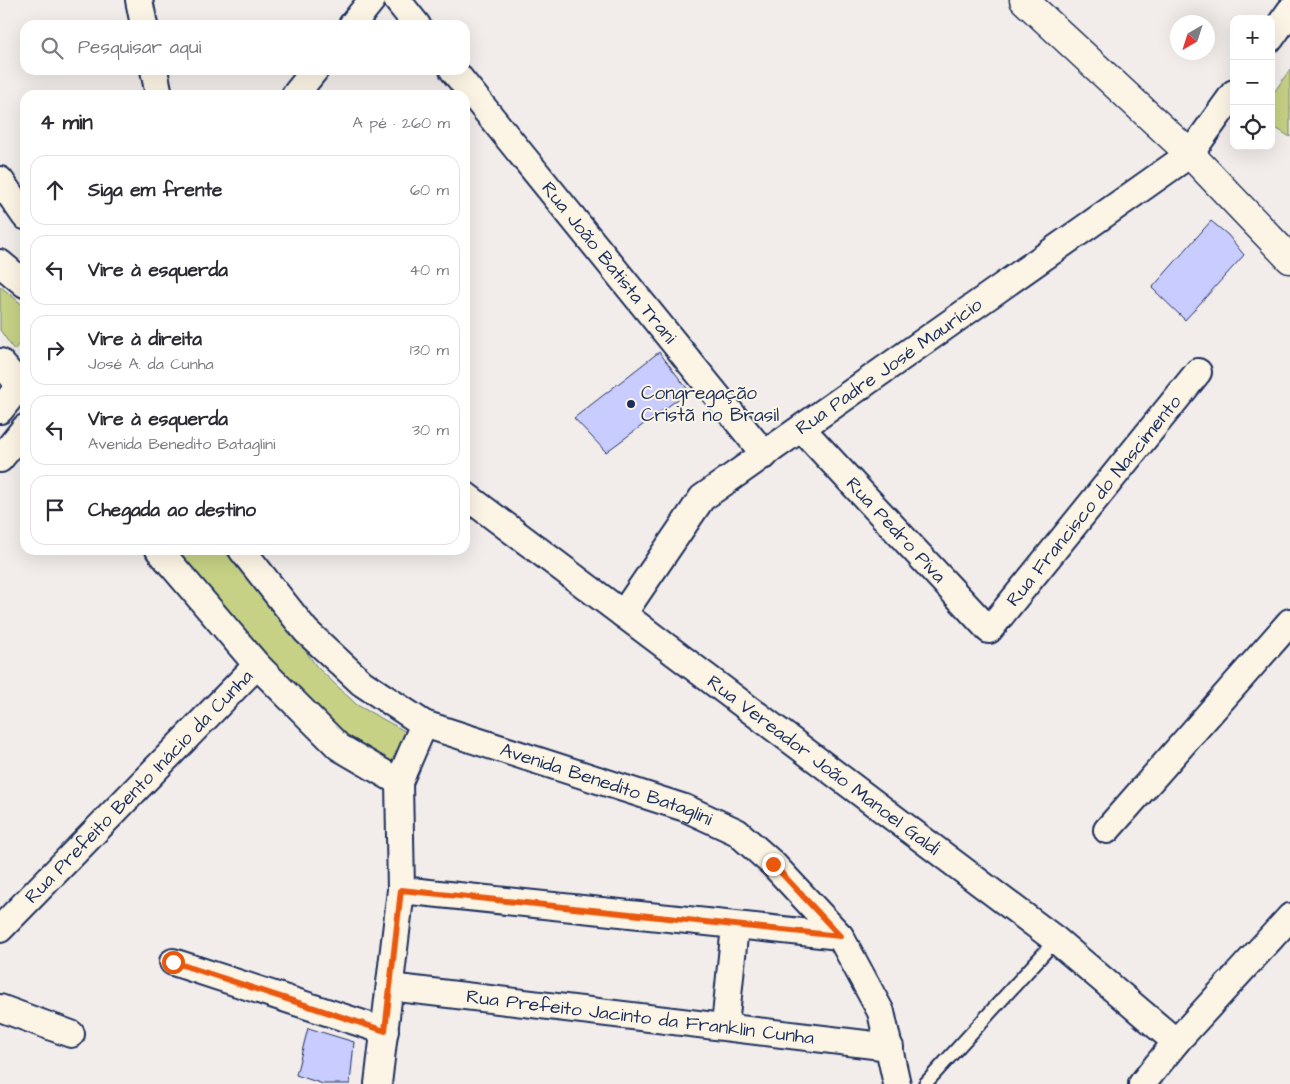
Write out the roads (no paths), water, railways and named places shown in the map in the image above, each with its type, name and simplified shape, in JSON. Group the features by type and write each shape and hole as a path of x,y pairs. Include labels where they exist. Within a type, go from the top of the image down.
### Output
{"main road":[{"path":"1024,0 1190,154 1290,259"}],"street":[{"path":"139,0 143,20"},
{"path":"356,20 372,0"},
{"path":"397,0 413,20"},
{"path":"1275,31 1289,8"},
{"path":"155,75 158,90"},
{"path":"299,90 312,75"},
{"name":"Rua João Batista Trani","path":"457,75 469,90"},
{"name":"Rua João Batista Trani","path":"470,91 765,455"},
{"name":"Rua Padre José Maurício","path":"623,614 702,498 1190,154 1230,99"},
{"path":"0,180 20,209"},
{"path":"0,263 20,280"},
{"path":"0,362 20,382"},
{"name":"Rua Francisco do Nascimento","path":"989,630 1198,372"},
{"path":"0,410 20,388"},
{"name":"Rua Pedro Piva","path":"802,429 989,630"},
{"path":"0,460 20,434"},
{"name":"Rua Vereador João Manoel Galdi","path":"470,500 1056,940 1176,1042"},
{"path":"163,555 257,666 339,746 399,782"},
{"name":"Avenida Benedito Bataglini","path":"246,555 306,631 362,683 424,724 685,808 737,832 773,864 840,936 881,1012 897,1084"},
{"path":"1106,830 1290,622"},
{"name":"Rua Prefeito Bento Inácio da Cunha","path":"0,929 257,666"},
{"path":"378,1084 401,890 399,782 424,724"},
{"path":"401,890 840,936"},
{"path":"1142,1084 1176,1042 1290,917"},
{"path":"725,1026 736,926"},
{"path":"173,962 385,1031"},
{"name":"Rua Prefeito Jacinto da Franklin Cunha","path":"390,987 890,1047"},
{"path":"0,1008 71,1034"}],"lane":[{"path":"925,1084 1056,940"}],"place":[{"name":"Congregação Cristã no Brasil","path":"631,404"}]}
